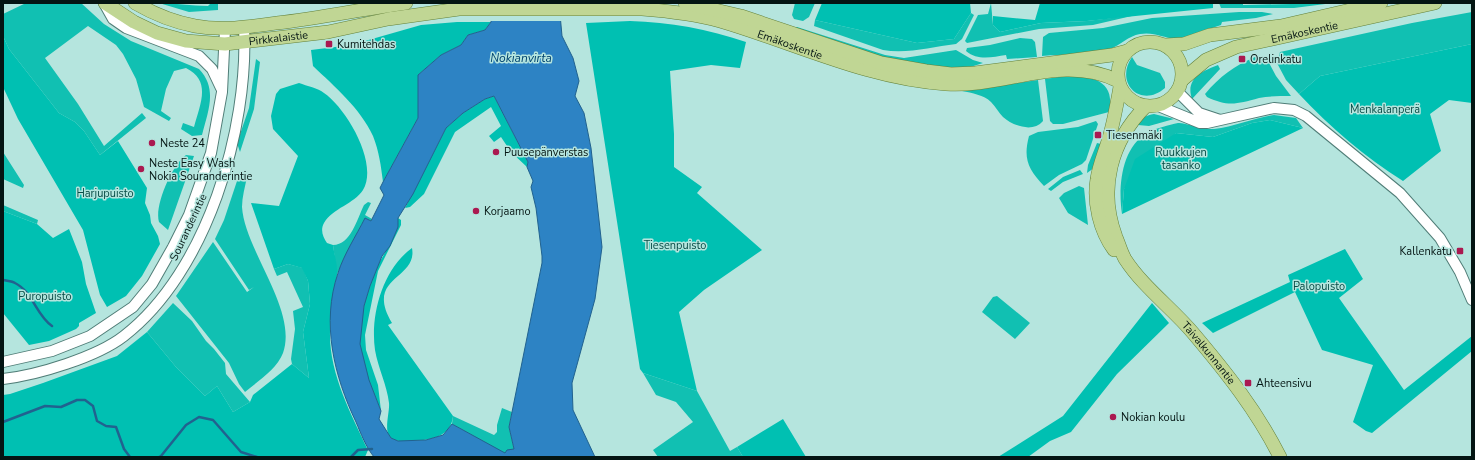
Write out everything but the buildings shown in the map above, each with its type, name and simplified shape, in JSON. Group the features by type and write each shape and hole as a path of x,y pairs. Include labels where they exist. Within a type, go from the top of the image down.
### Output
{"main road":[{"name":"Pirkkalaistie","path":"104,3 134,22 157,33 186,41 225,44 244,43 328,32 388,19 459,9"},
{"name":"Pirkkalaistie","path":"135,3 149,11 178,22 196,26 225,28 244,27 406,3"},
{"name":"Emäkoskentie","path":"686,3 742,16 881,63 941,73 976,73 1112,55 1127,51"},
{"name":"Emäkoskentie","path":"1165,45 1184,44 1210,35 1282,26 1381,3"},
{"name":"Emäkoskentie","path":"1179,86 1206,60 1236,47 1435,3"},
{"name":"Emäkoskentie","path":"459,9 642,9 672,12 707,18 843,64 922,82 974,84 1033,73 1066,70 1097,72 1119,84"},
{"path":"1149,41 1165,45 1173,51 1179,60 1182,70 1179,86 1168,101 1151,106 1129,98 1119,84 1119,64 1127,51 1141,42 1149,41"},
{"name":"Taivalkunnantie","path":"1119,84 1109,137 1097,179 1096,192 1100,220 1104,232 1115,252 1125,258 1192,332 1239,389 1262,423 1280,457"},
{"name":"Taivalkunnantie","path":"1125,258 1109,218 1107,203 1108,180 1112,162 1124,135 1138,114 1151,106"}],"street":[{"path":"104,3 113,19 126,28 199,56 215,73 222,92"},
{"name":"Souranderintie","path":"3,379 54,368 99,350 123,336 145,318 164,295 195,246 217,194 230,158 239,108 244,27"},
{"name":"Souranderintie","path":"3,362 52,351 90,336 133,307 152,284 173,247 188,215 211,153 222,92 225,28"},
{"path":"1179,86 1199,113 1220,120"},
{"path":"1151,106 1200,123 1207,123 1282,108 1300,113 1316,122 1400,193 1436,232 1453,258 1472,300"}],"shaded area":[{"path":"26,3 81,3 104,24 131,41 199,69 205,77 210,92 209,109 202,135 192,136 181,129 183,123 194,127 201,102 202,86 194,73 186,68 174,71 166,89 161,111 171,118 169,121 144,107 136,79 123,54 116,45 88,26 45,58 78,104 104,146 142,113 146,118 100,155 84,131 75,122 59,113 9,49 3,36 3,14"},
{"path":"159,3 208,6 211,3 218,3 218,10 189,12"},
{"path":"795,3 815,3 809,17 803,21 794,19 792,15"},
{"path":"991,3 993,25 1000,32 1041,23 1087,21 1136,15 1093,25 1039,29 967,43 965,41 978,15 988,14"},
{"path":"1219,3 1243,3 1243,5 1333,3 1294,8 1221,8"},
{"path":"1239,12 1262,12 1273,14 1256,18 1222,22 1221,25 1195,35 1184,37 1170,38 1145,33 1136,35 1110,49 1102,51 1042,56 1043,37 1049,33 1103,28 1152,18"},
{"path":"1472,12 1472,44 1320,76 1299,94 1286,80 1277,63 1280,52 1412,23"},
{"path":"971,13 974,15 962,39 956,44 910,51 883,50 814,26 815,20 917,43 954,39"},
{"path":"797,27 885,55 904,58 956,50 973,60 983,63 961,70 895,62 791,29"},
{"path":"1020,38 1032,39 1035,42 1037,57 1007,59 1006,55 980,57 966,51 967,48 990,45"},
{"path":"1132,57 1137,65 1160,73 1165,82 1165,88 1156,94 1147,96 1139,94 1133,90 1128,84 1126,76 1127,67"},
{"path":"1255,57 1267,59 1276,76 1291,96 1263,97 1233,104 1207,97 1205,94 1222,77 1240,64"},
{"path":"256,59 260,62 254,109 240,152 237,143 249,108"},
{"path":"1218,65 1220,69 1192,99 1190,92 1191,86 1196,77 1206,70"},
{"path":"1066,76 1085,77 1100,82 1109,93 1109,112 1063,124 1053,124 1050,121 1045,79"},
{"path":"1038,80 1043,121 1034,127 1023,127 1012,123 1003,117 993,104 985,98 962,91"},
{"path":"1154,114 1174,119 1149,126 1138,125 1144,118"},
{"path":"1274,115 1296,118 1303,128 1270,120 1252,123 1213,137 1176,133 1124,189 1122,214 1121,181 1123,169 1132,148 1138,140 1147,133 1158,128 1178,123 1214,129"},
{"path":"1096,121 1098,124 1086,160 1082,164 1059,175 1044,186 1034,174 1028,163 1027,144 1029,136 1038,132 1078,127"},
{"path":"1097,143 1101,144 1094,168 1087,173 1088,165"},
{"path":"3,152 24,185 23,188 3,179"},
{"path":"186,155 194,156 168,230 159,222 159,206 165,186 170,176 175,167"},
{"path":"1080,170 1083,174 1063,182 1051,191 1048,189 1063,177"},
{"path":"240,172 247,177 242,203 245,224 277,300 283,318 286,336 283,353 280,359 267,374 245,392 239,384 229,363 176,296 213,242 247,292 254,287 249,290 215,239 224,220"},
{"path":"1079,186 1084,188 1088,225 1068,213 1059,198 1064,193"},
{"path":"368,202 371,203 365,215 372,219 371,221 365,219 337,274 333,245 339,244 349,236 364,205"},
{"path":"3,205 38,220 37,224 3,211"},
{"path":"288,264 303,268 308,281 310,304 303,332 309,378 292,364 291,359 295,329 293,311 303,307 287,272 277,276 274,269"},
{"path":"997,296 1030,323 1015,339 982,312 993,297"},
{"path":"173,303 192,321 206,341 225,363 226,374 250,402 233,412 217,386 205,396 176,367 147,332"},
{"path":"643,373 697,391 730,451 737,447 743,457 658,457 653,450 693,422 676,402 656,395"},
{"path":"502,408 512,412 509,427 514,449 505,454 452,424 453,416 494,435 497,432 497,425"}],"green space":[{"path":"822,3 970,3 971,13 954,39 917,43 815,20"},
{"path":"1040,3 1213,3 1213,8 1087,21 1041,23 1000,32 993,25 993,16 1035,20"},
{"name":"Tiesenpuisto","path":"630,21 689,27 717,33 746,42 740,68 711,65 670,71 674,134 674,167 702,187 697,193 762,250 704,290 679,312 697,391 643,373 640,369 586,23"},
{"path":"457,22 491,22 485,30 468,35 461,45 441,55 418,75 418,118 383,182 377,147 368,126 346,98 313,66 311,50 351,45 421,25"},
{"name":"Harjupuisto","path":"3,36 9,49 59,113 75,122 84,131 100,155 118,141 147,188 145,203 150,215 151,223 158,236 160,244 142,276 126,296 107,307 100,295 83,230 18,119 3,87"},
{"name":"Menkalanperä","path":"1472,44 1472,103 1449,100 1430,114 1441,151 1403,181 1348,141 1299,94 1320,76"},
{"path":"299,83 322,91 333,100 342,111 358,137 367,166 367,179 363,190 354,199 328,218 324,223 322,231 327,243 333,245 337,267 330,325 333,363 342,393 368,450 365,457 3,457 3,395 43,383 117,356 147,332 176,367 205,396 217,386 233,412 250,402 253,395 292,364 309,378 303,332 310,304 308,281 302,268 288,264 274,269 251,203 279,206 298,156 273,129 271,116 276,94 280,89"},
{"path":"494,96 528,162 527,167 511,152 501,137 494,142 489,136 501,126 491,107 455,132 424,194 410,207 405,208 446,128 463,113 485,99"},
{"name":"Ruukkujen tasanko","path":"1270,120 1303,128 1122,214 1124,189 1135,159 1176,133 1213,137 1252,123"},
{"name":"Puropuisto","path":"3,211 37,224 53,238 69,229 82,262 86,284 96,313 79,323 79,326 76,329 49,341 29,345 3,313"},
{"path":"398,218 401,220 401,225 378,271 365,335 366,350 378,385 381,411 363,361 360,334 364,303 378,265 394,237"},
{"path":"412,248 412,258 407,267 388,287 384,296 385,308 392,323 388,325 453,416 448,429 437,437 423,440 399,441 391,438 387,431 389,403 375,350 374,336 377,307 386,280 393,268"},
{"name":"Palopuisto","path":"1345,249 1363,279 1339,298 1404,390 1472,336 1472,351 1372,433 1366,431 1353,422 1373,365 1322,350 1295,292 1213,333 1202,323 1290,282 1288,275"},
{"path":"1152,303 1169,323 1117,374 1071,432 1050,441 1028,457 998,457 1063,416"},
{"path":"783,419 806,457 743,457 737,447"}],"water":[{"name":"Nokianvirta","path":"494,3 559,3 562,36 573,58 579,81 575,96 584,113 591,148 602,247 595,299 572,383 573,410 595,457 374,457 364,440 348,404 336,368 332,349 330,330 331,311 333,292 338,273 365,218 371,221 384,195 380,188 418,118 418,75 441,55 461,45 468,35 485,30 491,22","holes":["494,96 528,162 527,167 533,181 531,187 536,208 542,263 509,427 514,449 507,450 505,453 452,424 443,435 426,440 398,441 391,438 379,419 381,411 369,380 360,344 364,306 370,286 382,256 390,246 398,227 398,218 413,194 446,128 463,113 485,99"]}],"pier":[{"path":"492,3 561,3 563,21 489,21"}],"waterway":[{"path":"3,280 14,282 21,287 42,316 52,326"},
{"path":"3,422 45,406 61,407 77,400 85,400 93,406 97,421 106,426 116,427 124,449 130,457"},
{"path":"159,457 186,425 199,417 213,420 241,452 257,457"},
{"path":"351,457 358,450 372,449"}],"place":[{"name":"Kumitehdas","path":"329,44"},
{"name":"Orelinkatu","path":"1242,59"},
{"name":"Tiesenmäki","path":"1098,135"},
{"name":"Neste 24","path":"152,143"},
{"name":"Puusepänverstas","path":"496,152"},
{"name":"Neste Easy Wash Nokia Souranderintie","path":"141,169"},
{"name":"Korjaamo","path":"476,211"},
{"name":"Kallenkatu","path":"1460,251"},
{"name":"Ahteensivu","path":"1248,383"},
{"name":"Nokian koulu","path":"1113,417"}]}
